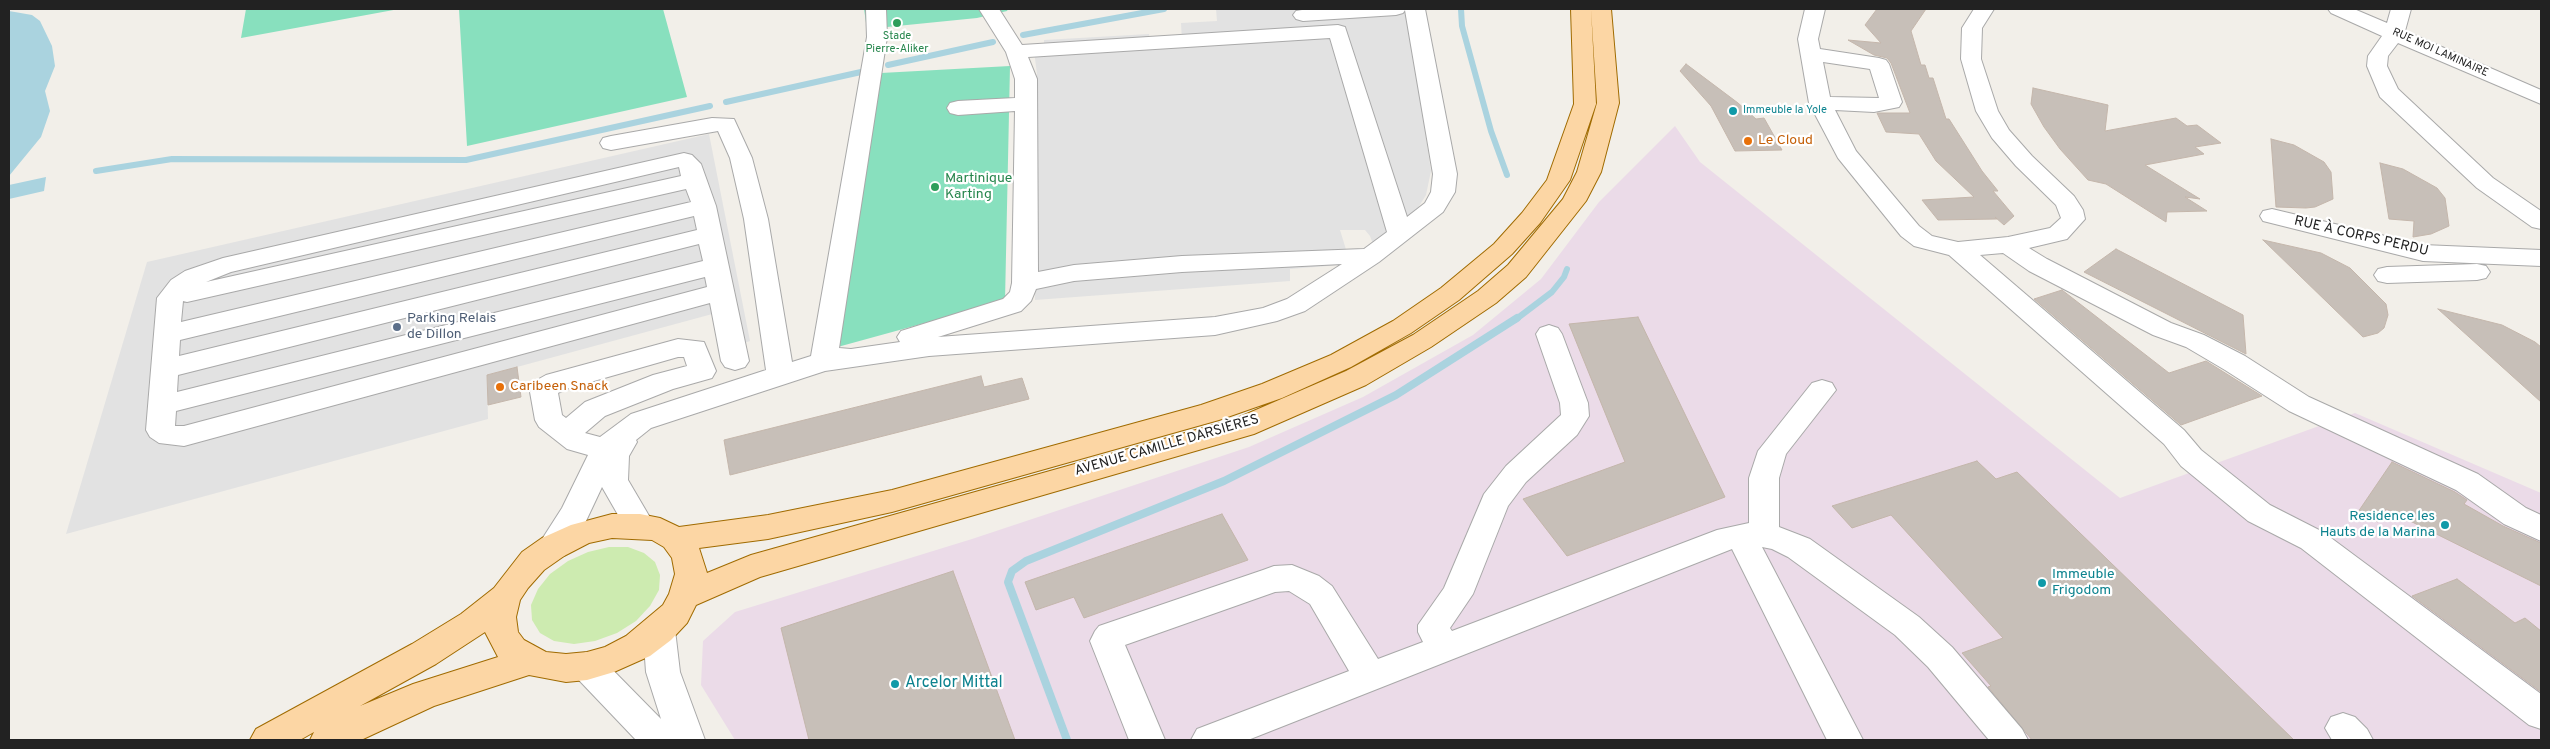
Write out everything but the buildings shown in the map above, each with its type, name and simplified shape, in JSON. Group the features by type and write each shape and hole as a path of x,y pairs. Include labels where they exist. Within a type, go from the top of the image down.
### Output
{"main road":[{"name":"AVENUE CAMILLE DARSIÈRES","path":"675,539 768,527 892,501 1209,413 1272,391 1341,361 1402,327 1450,294 1503,249 1531,218 1558,180 1574,140 1585,104 1581,9"},
{"name":"AVENUE CAMILLE DARSIÈRES","path":"685,596 751,567 1244,427 1340,385 1422,341 1487,297 1517,271 1574,201 1589,172 1608,103 1601,9"},
{"path":"612,526 640,526 660,530 675,539 687,554 691,574 685,596 675,614 659,630 638,646 614,658 587,666 559,667 529,661 512,650 502,635 500,617 505,597 516,579 533,562 553,547 582,533 612,526"},
{"path":"268,740 424,654 472,623 505,597"},
{"path":"328,740 378,714 425,694 529,661"}],"street":[{"path":"824,362 829,320 877,37 876,9"},
{"path":"566,434 595,409 663,382 702,371 780,375 951,325 1012,305 1022,294 1024,283 1026,79 1016,52 989,9"},
{"path":"1016,52 1163,43 1309,19 1336,22 1396,9"},
{"path":"824,362 929,347 1215,326 1268,315 1296,305 1370,257 1400,234 1435,207 1443,192 1445,174 1415,9"},
{"path":"1815,9 1808,39 1820,103 1846,152 1910,231 1924,241 1958,250 2008,245 2058,234 2073,219 2066,201 2024,161 2000,133 1987,111 1971,59 1972,28 1984,9"},
{"name":"RUE MOI LAMINAIRE","path":"2338,9 2541,98"},
{"path":"2401,9 2394,33 2378,56 2377,66 2388,92 2412,117 2485,183 2541,222"},
{"path":"1336,22 1400,234"},
{"path":"1811,54 1878,64 1892,102 1874,105 1820,103"},
{"path":"958,108 1026,104"},
{"path":"611,143 712,124 726,124 741,158 756,219 780,375"},
{"path":"721,292 184,436 169,436 160,430 170,298 180,286 223,266 673,161 684,160 689,164 704,206 738,374"},
{"path":"167,334 704,206"},
{"name":"RUE À CORPS PERDU","path":"2272,216 2423,253 2541,258"},
{"path":"165,370 710,234"},
{"path":"2008,245 2046,269 2162,329 2195,341 2235,363 2299,404 2467,482 2515,516 2541,530"},
{"path":"1958,250 2174,437 2191,458 2259,513 2312,540 2541,714"},
{"path":"1024,283 1074,273 1182,264 1348,256 1370,257"},
{"path":"162,405 716,266"},
{"name":"RUE À CORPS PERDU","path":"2387,275 2541,271"},
{"path":"1445,648 1434,632 1434,625 1457,594 1495,502 1516,474 1567,428 1575,416 1574,403 1549,334"},
{"path":"605,450 577,442 549,420 544,392 547,386 687,347 694,348 702,371"},
{"path":"553,547 575,513 605,450 651,416 738,374"},
{"path":"1822,390 1773,451 1764,478 1752,535 1846,740"},
{"path":"630,430 614,455 614,480 640,526"},
{"path":"1209,740 1445,648 1752,535 1778,538 1799,548 1923,639 2010,740"},
{"path":"1147,740 1107,641 1111,636 1274,579 1292,578 1315,590 1371,677"},
{"path":"659,630 663,672 671,700 687,740"},
{"path":"587,666 659,740"}],"shaded area":[{"path":"1216,9 1407,9 1431,171 1426,195 1416,211 1373,244 1365,230 1340,230 1348,256 1338,256 1340,265 1290,269 1290,281 1035,300 1037,74 1034,51 1044,50 1044,40 1149,34 1150,44 1182,41 1181,23 1217,21"},
{"path":"1675,126 1700,162 2120,498 2355,413 2541,493 2541,740 735,740 701,685 703,641 735,612 972,539 1249,447 1363,397 1473,335 1541,279 1599,202"},
{"name":"Parking Relais de Dillon","path":"709,134 750,341 725,350 716,313 487,375 488,419 66,534 147,262"}],"green space":[{"path":"246,9 399,9 241,38"},
{"path":"459,9 663,9 687,97 467,146"},
{"name":"Stade Pierre-Aliker","path":"864,9 1008,9 1007,11 977,18 867,29"},
{"name":"Martinique Karting","path":"1010,66 1005,301 834,348 881,73"},
{"path":"609,547 628,547 644,553 655,562 660,575 659,590 650,606 636,621 617,633 595,641 574,644 554,641 540,633 532,620 531,605 538,589 550,574 568,561 588,552"}],"water":[{"path":"9,11 32,15 40,21 52,46 55,66 45,91 50,111 41,137 9,176"},
{"path":"46,177 44,191 9,199 9,185"}],"waterway":[{"path":"1023,35 1164,9"},
{"path":"1461,9 1462,26 1491,131 1507,175"},
{"path":"888,65 993,42"},
{"path":"726,102 861,72"},
{"path":"96,171 172,159 466,160 710,106"},
{"path":"1515,320 1552,292 1564,277 1567,269"},
{"path":"1067,740 1008,582 1012,571 1026,561 1224,481 1396,395 1517,318"}],"place":[{"name":"Stade Pierre-Aliker","path":"897,23"},
{"name":"Immeuble la Yole","path":"1733,111"},
{"name":"Le Cloud","path":"1748,141"},
{"name":"Martinique Karting","path":"935,187"},
{"name":"Parking Relais de Dillon","path":"397,327"},
{"name":"Caribeen Snack","path":"500,387"},
{"name":"Residence les Hauts de la Marina","path":"2445,525"},
{"name":"Immeuble Frigodom","path":"2042,583"},
{"name":"Arcelor Mittal","path":"895,684"}]}
